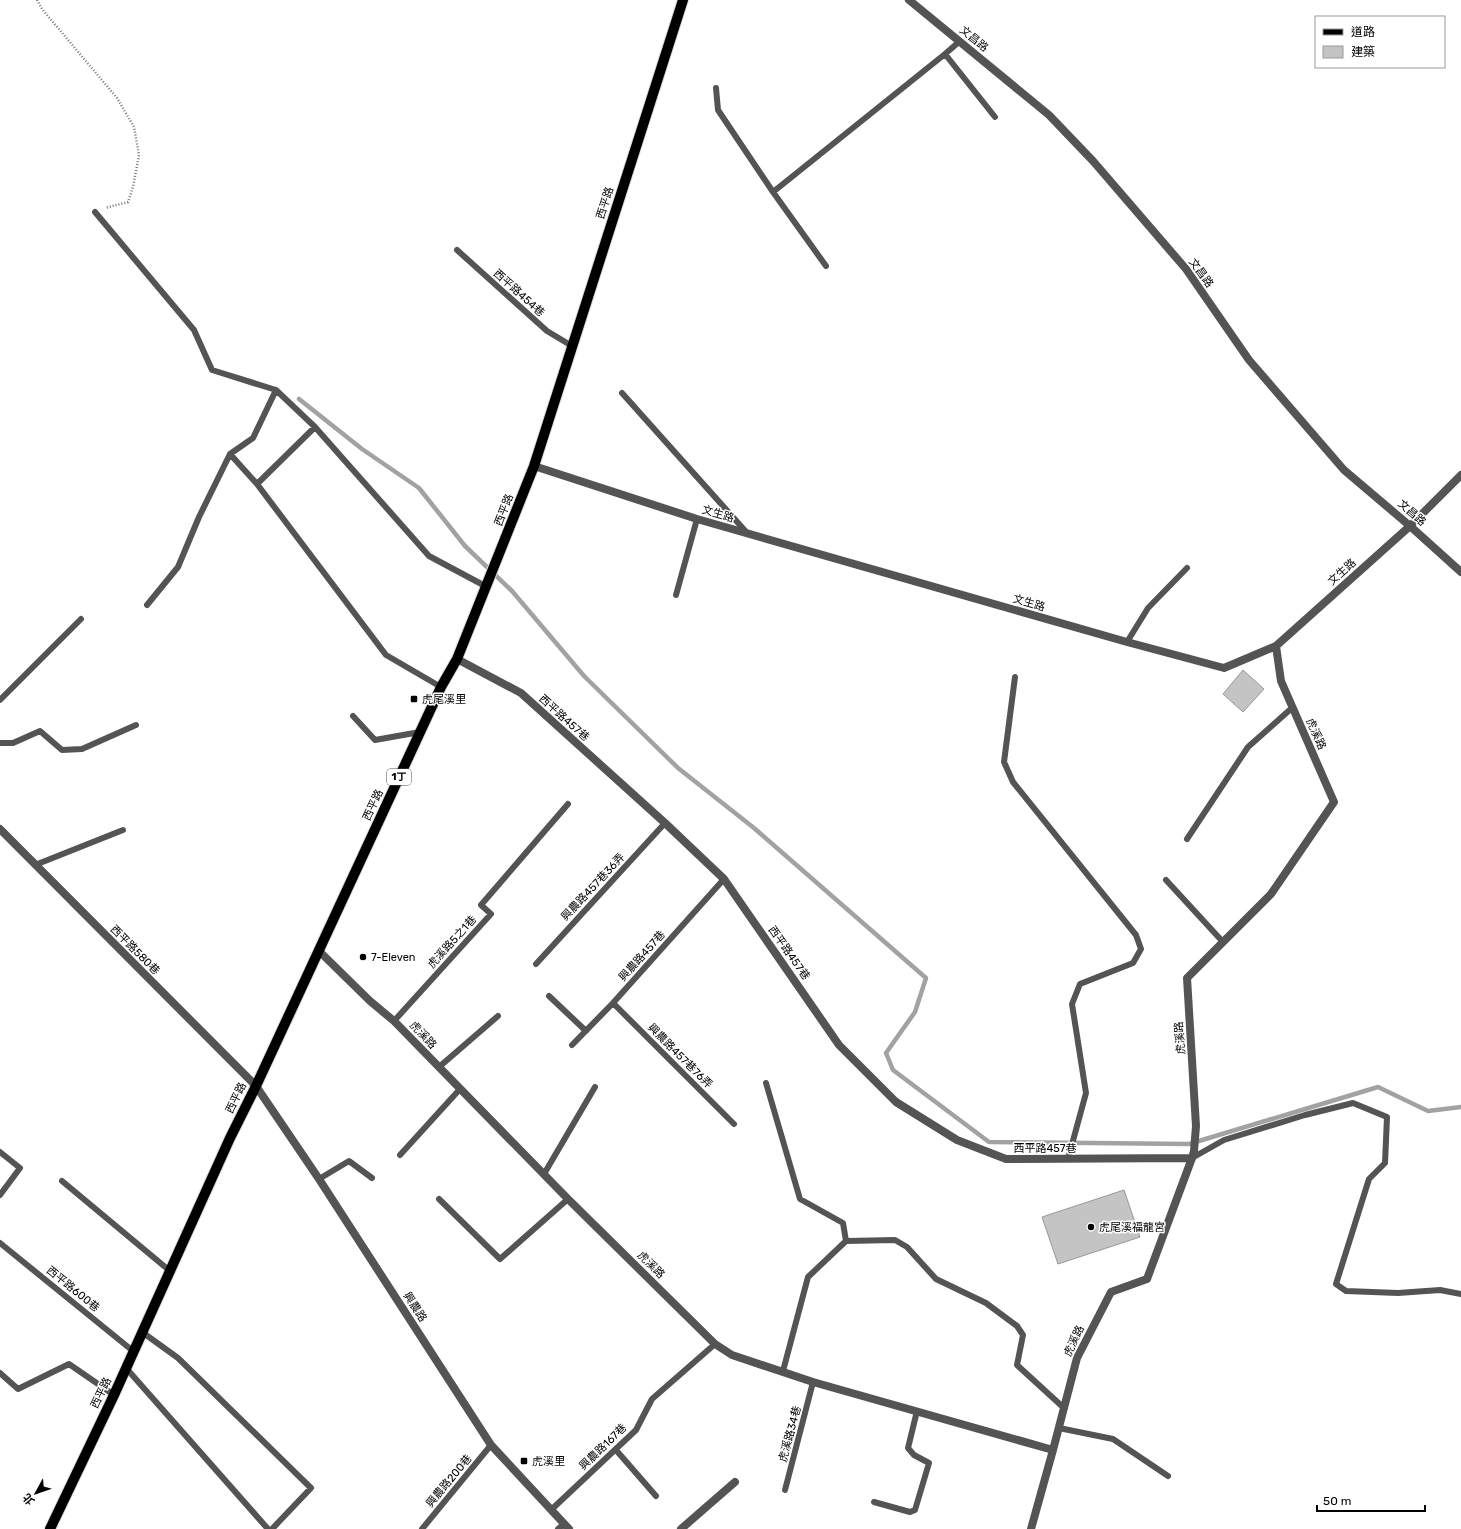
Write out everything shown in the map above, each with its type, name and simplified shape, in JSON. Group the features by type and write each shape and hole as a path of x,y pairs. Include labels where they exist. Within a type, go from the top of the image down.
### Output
{"main road":[{"name":"西平路","path":"50,1529 114,1395 230,1138 256,1086 441,687 457,659 487,587 534,466 683,0"}],"street":[{"name":"文昌路","path":"908,0 1049,115 1093,162 1186,269 1249,360 1344,470 1461,572"},
{"name":"文生路","path":"534,466 748,534 1127,642 1224,668 1276,646 1410,526 1461,475"},
{"name":"虎溪路","path":"1030,1529 1053,1450 1077,1358 1110,1292 1147,1279 1193,1154 1196,1126 1187,978 1271,894 1334,802 1281,681 1276,646"},
{"name":"西平路457巷","path":"457,659 521,693 665,823 724,879 839,1045 896,1102 957,1140 1006,1159 1172,1158 1193,1154"},
{"name":"西平路580巷","path":"0,829 256,1086"},
{"name":"虎溪路","path":"319,951 370,1001 394,1021 568,1199 715,1344 732,1355 813,1382 1053,1450"},
{"name":"興農路","path":"256,1086 319,1179 491,1445 551,1510 564,1527"},
{"path":"681,1529 736,1482"}],"lane":[{"path":"773,192 960,42"},
{"path":"945,54 995,117"},
{"path":"716,88 718,110 773,192 826,266"},
{"path":"95,212 194,330 212,370 276,390 315,427 429,556 487,587"},
{"name":"西平路454巷","path":"456,250 547,331 572,346"},
{"path":"147,605 178,567 199,517 230,454 253,438 276,390"},
{"path":"622,393 748,534"},
{"path":"257,484 315,427"},
{"path":"230,454 257,484 386,655 441,687"},
{"path":"676,595 697,519"},
{"path":"1127,642 1148,608 1187,568"},
{"path":"0,700 81,619"},
{"path":"1015,676 1004,762 1006,768 1013,782 1136,935 1140,949 1133,964 1080,984 1072,1004 1086,1093 1068,1159"},
{"path":"1187,839 1248,747 1292,707"},
{"path":"353,716 375,740 420,732"},
{"path":"0,743 13,743 40,732 62,750 82,749 136,725"},
{"name":"虎溪路5之1巷","path":"394,1021 491,914 481,905 568,804"},
{"name":"興農路457巷36弄","path":"536,964 665,823"},
{"path":"35,865 123,830"},
{"name":"興農路457巷","path":"572,1045 613,1003 724,879"},
{"path":"1166,880 1223,942"},
{"path":"550,996 586,1031"},
{"name":"興農路457巷76弄","path":"613,1003 734,1124"},
{"path":"439,1067 498,1016"},
{"path":"766,1083 800,1199 843,1223 846,1241"},
{"path":"544,1174 595,1087"},
{"path":"400,1155 460,1089"},
{"path":"1193,1154 1224,1140 1305,1115 1353,1103 1387,1117 1385,1163 1369,1179 1336,1284 1346,1291 1398,1293 1440,1290 1461,1294"},
{"path":"0,1152 20,1168 0,1195"},
{"path":"319,1179 349,1160 372,1178"},
{"path":"62,1181 170,1271"},
{"path":"439,1199 500,1259 568,1199"},
{"path":"783,1371 808,1277 846,1241 895,1240 907,1247 936,1279 986,1303 1017,1326 1023,1335 1017,1365 1064,1408"},
{"name":"西平路600巷","path":"0,1243 133,1351"},
{"path":"142,1332 178,1358 311,1488 272,1529"},
{"name":"興農路167巷","path":"551,1510 636,1430 652,1400 715,1344"},
{"path":"0,1374 18,1389 69,1364 114,1395"},
{"path":"126,1368 268,1529"},
{"name":"虎溪路34巷","path":"785,1490 813,1382"},
{"path":"874,1502 910,1512 915,1510 929,1463 914,1455 908,1448 917,1412"},
{"path":"1059,1428 1113,1439 1168,1476"},
{"name":"興農路200巷","path":"422,1529 491,1445"},
{"path":"616,1450 656,1496"}],"path":[{"path":"37,0 42,9 117,98 134,127 139,155 133,187 128,202 95,212"}],"building":[{"path":"1243,670 1264,689 1243,712 1223,694"},
{"name":"虎尾溪福龍宮","path":"1124,1190 1140,1237 1058,1264 1042,1217"}],"waterway":[{"path":"299,399 362,449 419,488 465,546 512,591 584,676 678,768 754,828 926,978 915,1012 886,1053 893,1070 989,1142 1189,1144 1378,1087 1428,1111 1461,1107"}],"place":[{"name":"虎尾溪里","path":"414,699"},
{"name":"7-Eleven","path":"363,957"},
{"name":"虎尾溪福龍宮","path":"1091,1227"},
{"name":"虎溪里","path":"524,1461"}]}
